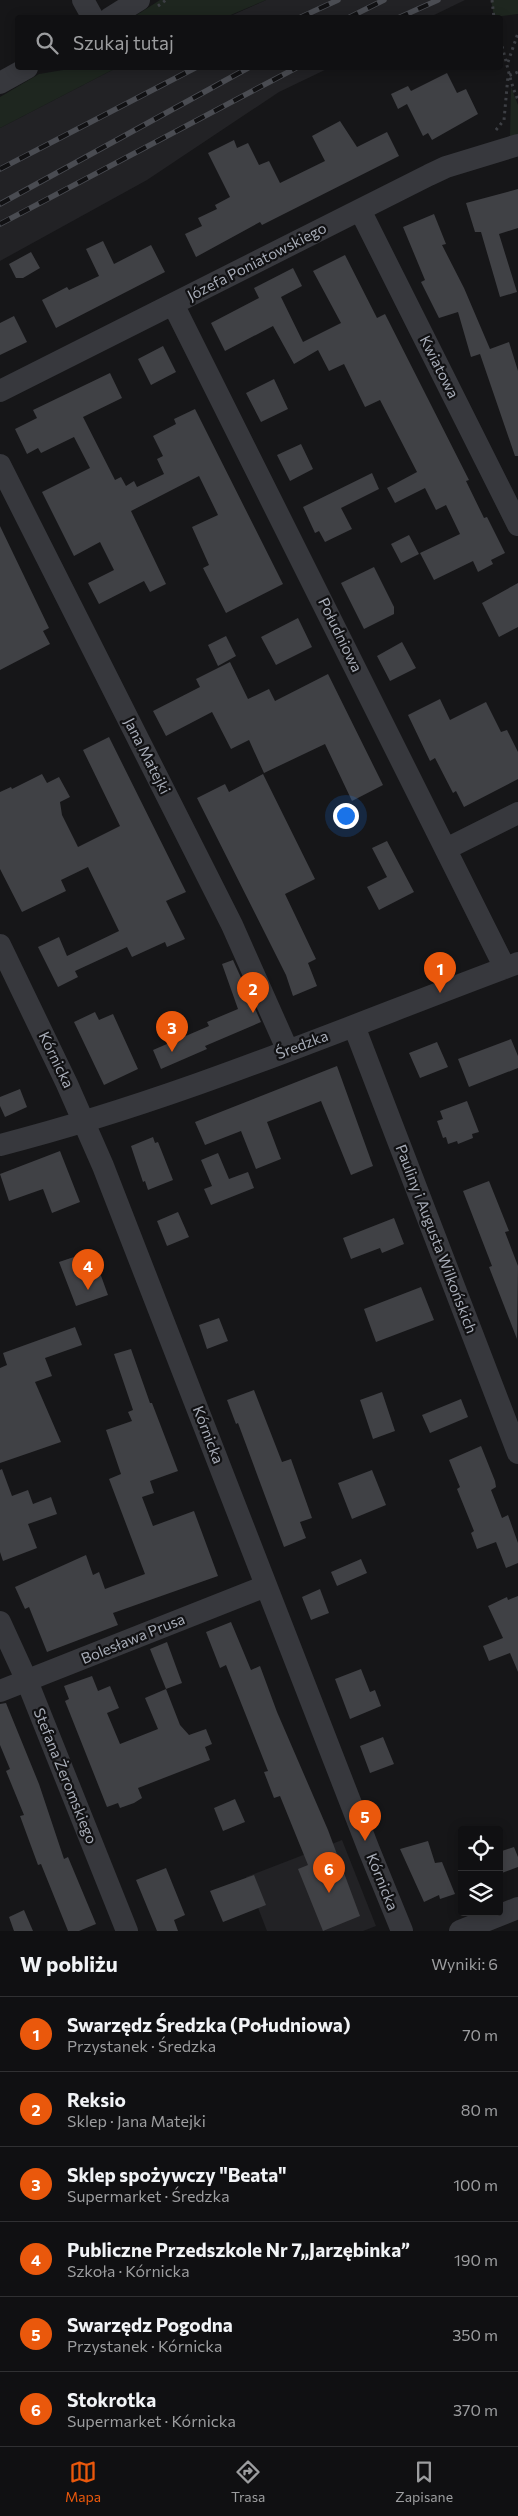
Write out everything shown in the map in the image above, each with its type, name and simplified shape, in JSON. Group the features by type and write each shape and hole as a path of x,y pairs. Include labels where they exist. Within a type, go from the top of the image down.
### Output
{"street":[{"path":"83,0 91,15"},
{"path":"115,15 140,0"},
{"path":"0,83 23,70"},
{"name":"Józefa Poniatowskiego","path":"0,391 446,167 512,147"},
{"name":"Kwiatowa","path":"360,210 518,524"},
{"name":"Południowa","path":"173,304 446,849 511,965"},
{"name":"Jana Matejki","path":"0,465 232,925 288,1051"},
{"path":"446,849 518,813"},
{"name":"Kórnicka","path":"0,944 85,1122 402,1931"},
{"name":"Średzka","path":"0,1145 85,1122 288,1051 511,965"},
{"name":"Pauliny i Augusta Wilkońskich","path":"354,1026 518,1453"},
{"name":"Bolesława Prusa","path":"0,1692 266,1586"},
{"name":"Stefana Żeromskiego","path":"0,1622 27,1681 127,1931"},
{"path":"460,1931 518,1908"}],"path":[{"path":"492,0 494,15"},
{"path":"507,62 518,33"},
{"path":"503,49 507,62 508,76 504,120 495,128 512,147"},
{"path":"508,76 518,72"},
{"path":"508,76 518,100"}],"shaded area":[{"path":"160,0 266,0 231,15 137,15"},
{"path":"266,0 465,0 434,15 233,15"},
{"path":"491,0 518,0 518,14 494,15"},
{"path":"63,70 112,70 0,128 0,97 39,74"},
{"path":"112,70 325,70 279,92 147,180 0,261 0,128"},
{"path":"511,87 518,105 518,136 510,137"},
{"path":"342,1840 376,1926 363,1931 267,1931 246,1877"}],"building":[{"path":"447,73 457,93 466,89 478,114 432,140 428,133 423,136 407,104 398,109 391,94 408,86 411,91"},
{"path":"340,121 357,147 387,132 399,156 262,225 260,222 196,257 185,234 202,226 198,218 217,209 215,205 230,197 208,153 234,140 237,148 248,143 259,165 269,161 280,183 325,161 312,136"},
{"path":"518,189 518,228 499,234 517,292 500,297 481,232 475,232 466,203"},
{"path":"434,214 446,244 442,245 464,288 490,349 509,342 518,371 518,456 515,456 480,354 471,357 458,312 439,318 421,282 425,280 403,227"},
{"path":"103,241 114,264 151,245 165,272 56,328 42,300 67,287 69,290 99,276 86,249"},
{"path":"31,252 40,268 23,278 16,278 9,264"},
{"path":"345,255 377,318 385,314 469,480 466,481 484,518 487,517 505,553 491,560 493,564 478,572 473,561 434,580 420,553 460,534 446,505 436,510 425,488 395,503 387,488 417,472 380,400 365,407 344,364 329,371 318,350 294,364 273,326 225,351 211,323 259,298 254,288 293,268 302,286 281,297 303,342 341,323 313,271"},
{"path":"14,316 27,342 0,355 0,323"},
{"path":"163,346 176,372 151,385 138,359"},
{"path":"110,373 122,398 83,417 115,480 121,477 126,486 134,481 137,487 164,474 157,459 163,456 153,436 176,424 174,419 195,409 283,584 226,613 203,568 209,565 192,527 218,515 199,476 131,511 166,584 150,592 144,581 99,604 88,583 114,570 100,542 74,556 42,492 90,468 74,437 41,453 38,448 27,454 15,429 37,418 33,410"},
{"path":"274,379 288,409 261,422 246,393"},
{"path":"301,444 313,469 290,481 277,455"},
{"path":"372,473 379,489 341,508 352,529 325,542 319,531 315,533 303,507"},
{"path":"0,526 49,628 43,631 50,644 0,670"},
{"path":"409,535 419,554 401,563 391,544"},
{"path":"374,567 394,607 394,614 364,629 341,583"},
{"path":"518,583 518,627 499,637 482,603"},
{"path":"298,618 312,647 276,665 261,637"},
{"path":"226,636 236,656 218,666 208,645"},
{"path":"402,642 416,668 390,681 377,656"},
{"path":"230,662 248,699 269,689 275,701 328,674 383,785 352,801 325,744 264,773 249,740 231,749 212,712 166,736 153,711 200,687 196,679"},
{"path":"440,699 450,720 486,702 501,732 507,730 518,752 518,779 464,807 456,791 453,793 435,758 430,761 408,715"},
{"path":"109,737 186,892 166,901 185,939 167,947 165,942 132,957 127,947 75,971 78,977 58,987 38,947 59,937 67,956 119,931 88,867 61,880 66,891 22,912 0,869 0,792 11,787 12,789 42,774 47,783 59,777 70,797 60,802 62,815 78,847 120,826 83,750"},
{"path":"263,774 315,879 285,894 316,959 308,963 317,986 293,996 286,975 197,798 225,784 229,792"},
{"path":"387,841 414,892 379,910 367,887 387,877 372,848"},
{"path":"233,960 261,1022 205,1046 207,1049 161,1069 153,1050 209,1026 207,1022 238,1009 222,964"},
{"path":"95,1012 99,1020 113,1014 138,1069 104,1085 74,1022"},
{"path":"511,1039 518,1056 518,1068 469,1087 458,1059"},
{"path":"437,1042 448,1067 420,1078 409,1053"},
{"path":"337,1066 373,1166 351,1175 321,1101 267,1122 281,1159 256,1169 241,1131 205,1145 195,1122"},
{"path":"20,1089 27,1107 5,1117 0,1106 0,1097"},
{"path":"467,1101 479,1132 472,1134 473,1138 458,1144 457,1141 448,1144 446,1137 443,1138 437,1121 443,1119 440,1111"},
{"path":"153,1137 155,1143 158,1142 173,1180 148,1190 145,1181 143,1182 131,1146"},
{"path":"60,1151 80,1202 52,1213 43,1189 9,1201 0,1174"},
{"path":"218,1153 229,1179 248,1172 254,1188 211,1205 204,1189 212,1186 201,1160"},
{"path":"489,1181 509,1231 505,1232 518,1266 517,1339 489,1267 492,1266 463,1191"},
{"path":"178,1212 189,1237 167,1246 157,1221"},
{"path":"394,1218 404,1244 382,1253 380,1248 351,1259 343,1238"},
{"path":"92,1251 108,1295 76,1306 59,1262"},
{"path":"421,1287 434,1320 376,1342 364,1309"},
{"path":"219,1318 228,1341 207,1349 199,1325"},
{"path":"75,1327 82,1345 45,1358 52,1376 35,1382 61,1442 0,1463 0,1368 7,1365 3,1353"},
{"path":"131,1349 150,1403 152,1403 178,1471 150,1481 154,1493 142,1497 153,1526 194,1511 218,1576 113,1613 118,1625 47,1652 29,1607 25,1609 15,1587 86,1555 93,1575 99,1572 105,1589 145,1574 109,1479 121,1474 106,1430 132,1421 128,1412 133,1410 114,1354"},
{"path":"254,1390 282,1462 291,1459 312,1518 300,1522 306,1538 284,1547 238,1423 236,1424 227,1400"},
{"path":"382,1392 395,1431 373,1439 360,1400"},
{"path":"461,1399 468,1417 430,1433 422,1415"},
{"path":"481,1446 495,1481 496,1487 491,1490 502,1518 508,1515 518,1543 518,1563 506,1568 496,1542 477,1549 471,1533 474,1531 457,1489 460,1487 449,1460"},
{"path":"2,1469 12,1496 28,1490 33,1504 51,1497 57,1514 28,1524 37,1548 3,1561 0,1552 0,1470"},
{"path":"372,1470 386,1505 352,1519 338,1483"},
{"path":"361,1559 367,1573 337,1586 331,1572"},
{"path":"320,1589 329,1613 311,1620 302,1597"},
{"path":"518,1596 518,1672 510,1653 489,1661 483,1646 503,1638 488,1606 507,1597 508,1600"},
{"path":"231,1622 251,1670 260,1666 277,1712 328,1830 360,1916 323,1931 298,1869 308,1865 280,1796 274,1798 264,1772 268,1771 226,1665 220,1668 206,1632"},
{"path":"167,1642 182,1683 166,1689 150,1649"},
{"path":"361,1669 370,1692 375,1690 381,1706 350,1719 335,1679"},
{"path":"92,1676 98,1691 110,1686 119,1708 107,1713 120,1744 158,1729 145,1698 166,1689 180,1725 189,1735 206,1729 212,1744 205,1747 210,1760 138,1788 142,1798 134,1803 120,1808 118,1803 107,1807 65,1701 69,1699 64,1686"},
{"path":"6,1703 39,1784 64,1859 68,1857 96,1924 79,1931 68,1931 41,1864 38,1865 20,1816 24,1815 6,1771 10,1769 0,1745 0,1704"},
{"path":"383,1737 394,1764 370,1773 360,1746"},
{"path":"235,1799 245,1822 223,1831 214,1808"},
{"path":"428,1841 435,1863 442,1862 455,1894 440,1899 439,1895 424,1902 400,1849"},
{"path":"514,1847 518,1857 518,1867 503,1873 503,1851"},
{"path":"166,1868 185,1915 174,1920 178,1931 157,1931 136,1880"},
{"path":"254,1875 266,1905 223,1922 210,1891"},
{"path":"24,1910 33,1931 14,1931 9,1917"}],"railway":[{"path":"306,15 338,0"},
{"path":"354,15 384,0"},
{"path":"405,15 438,0"},
{"path":"0,169 191,70"},
{"path":"0,204 244,70"},
{"path":"0,224 292,70"}],"place":[{"name":"Swarzędz Średzka (Południowa)","path":"440,993"},
{"name":"Reksio","path":"253,1013"},
{"name":"Sklep spożywczy \"Beata\"","path":"172,1052"},
{"name":"Publiczne Przedszkole Nr 7„Jarzębinka”","path":"88,1290"},
{"name":"Swarzędz Pogodna","path":"365,1841"},
{"name":"Stokrotka","path":"329,1893"}]}
